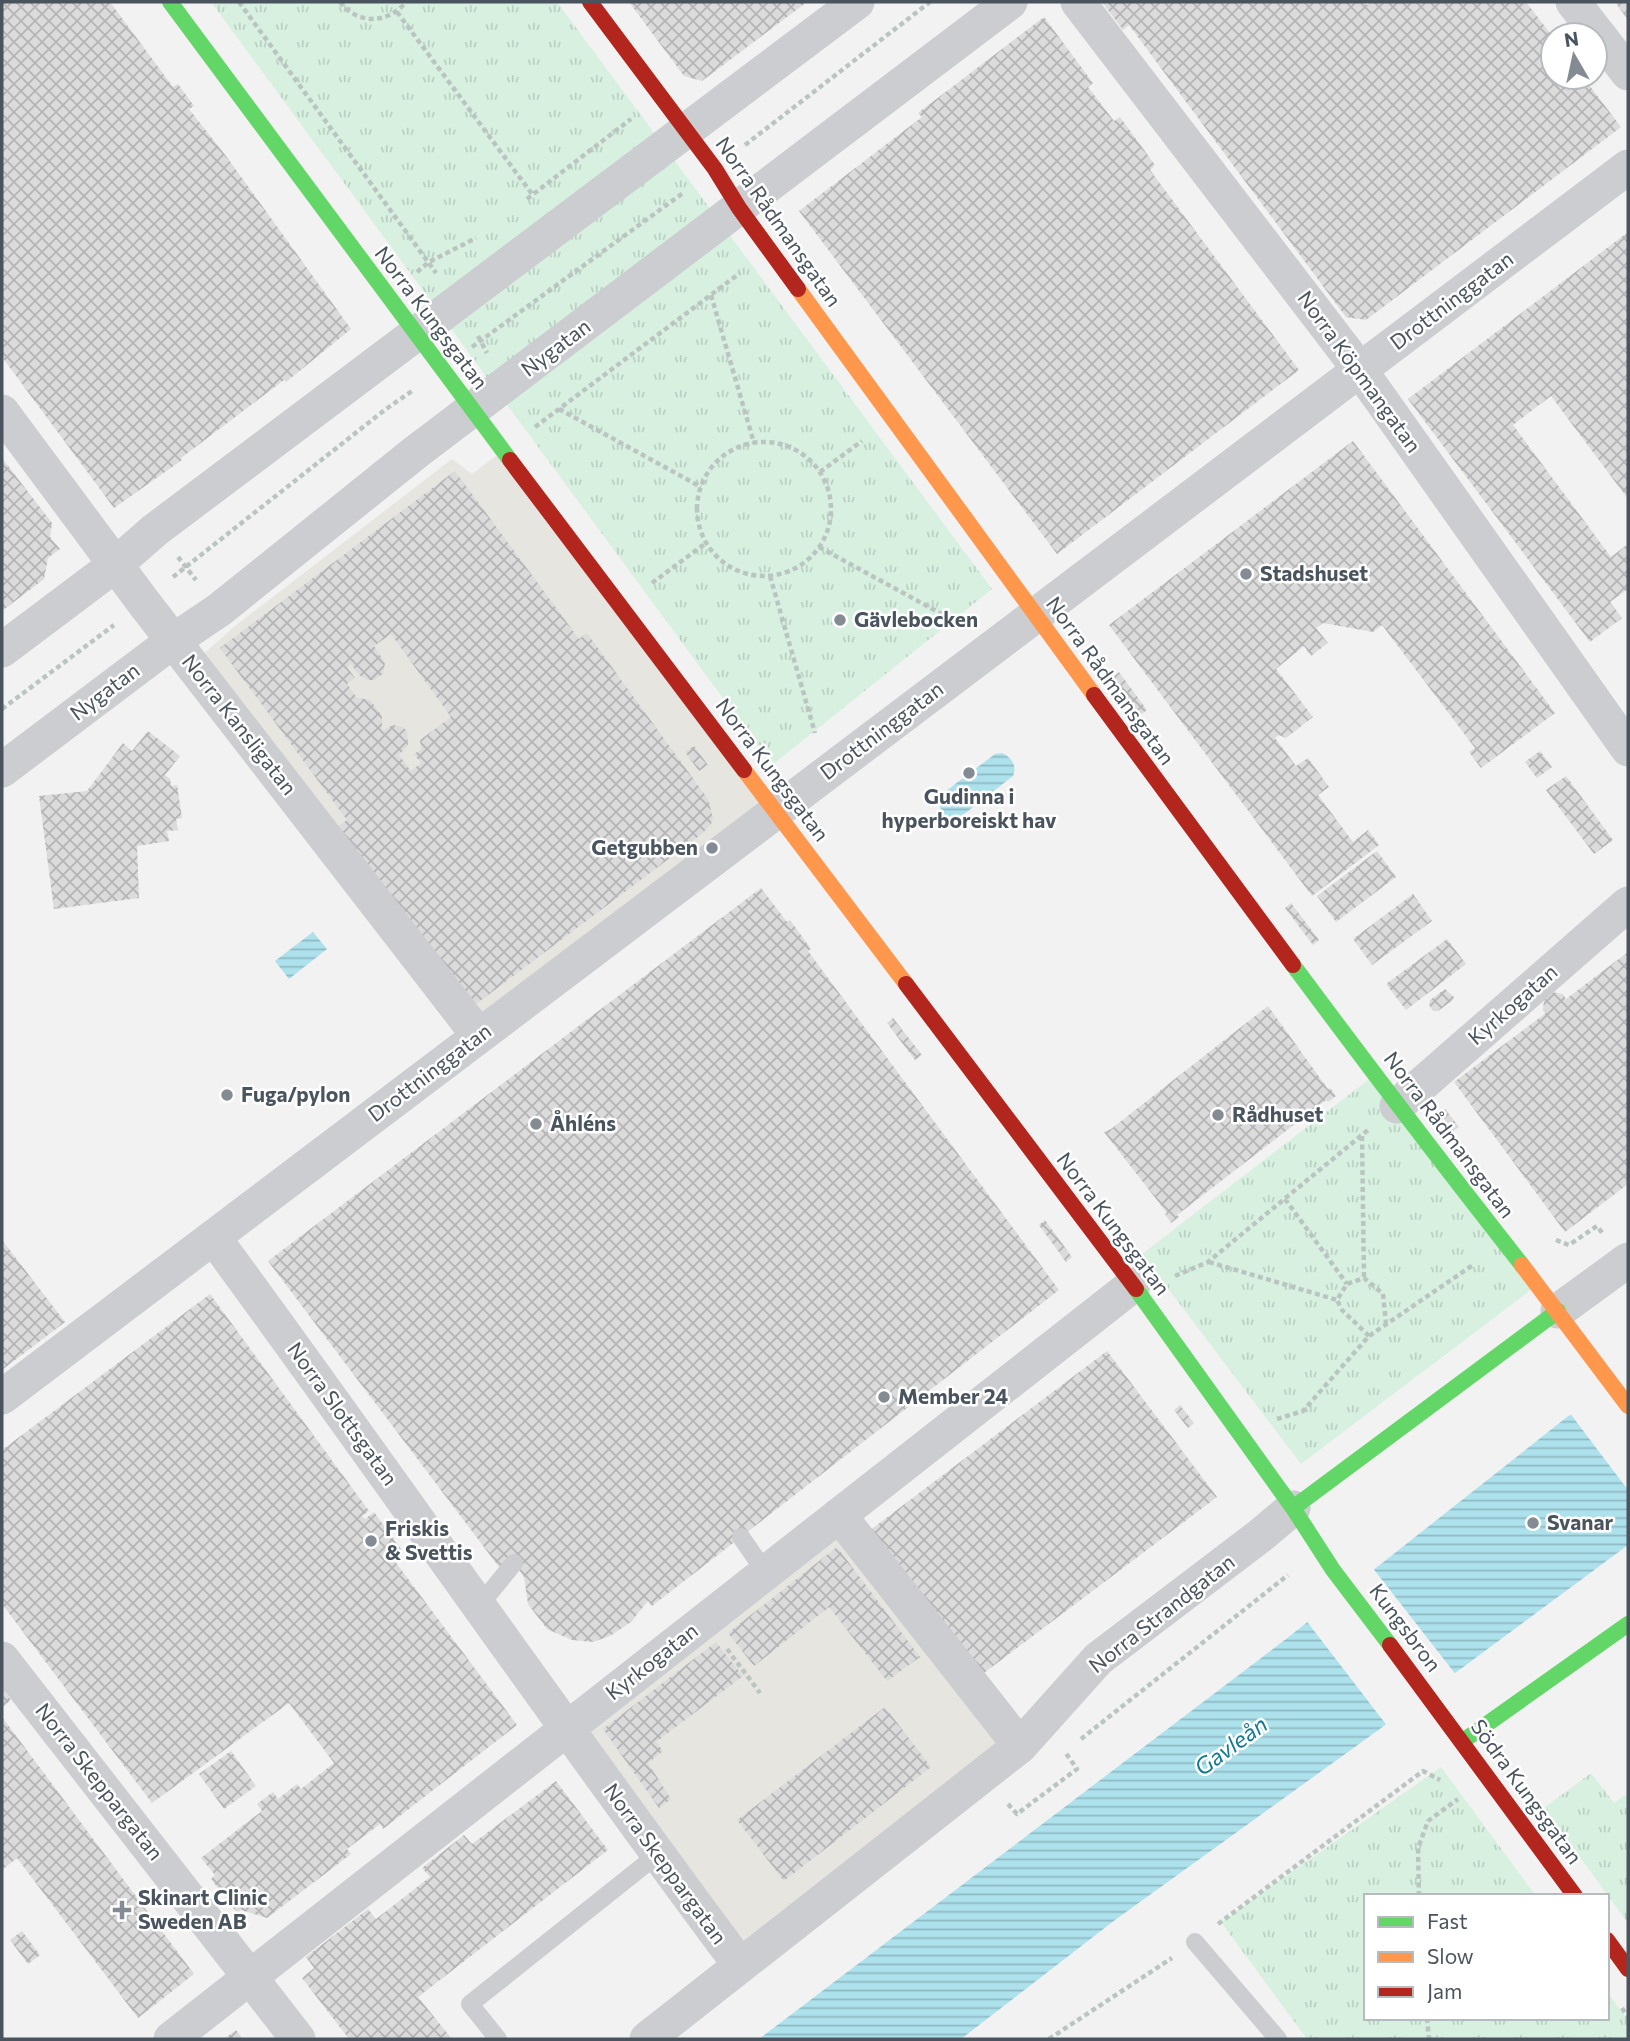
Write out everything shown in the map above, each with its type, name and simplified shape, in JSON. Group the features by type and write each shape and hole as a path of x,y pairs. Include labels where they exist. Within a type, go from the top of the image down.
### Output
{"street":[{"name":"Norra Kungsgatan","path":"170,2 415,334 1133,1285 1293,1508 1334,1570"},
{"name":"Norra Rådmansgatan","path":"590,2 715,169 739,208 1397,1106 1558,1311 1628,1406"},
{"path":"2,650 115,565 155,530 857,2"},
{"name":"Nygatan","path":"2,770 173,641 219,610 416,452 1010,2"},
{"name":"Norra Köpmangatan","path":"1078,2 1360,370 1628,749"},
{"path":"1573,2 1628,73"},
{"name":"Drottninggatan","path":"2,1397 1628,167"},
{"name":"Norra Kansligatan","path":"2,412 173,641 479,1036"},
{"name":"Kyrkogatan","path":"1397,1106 1628,904"},
{"name":"Norra Slottsgatan","path":"214,1238 343,1413 566,1729"},
{"name":"Norra Strandgatan","path":"647,2039 1020,1746 1098,1659 1293,1508 1626,1262"},
{"name":"Kyrkogatan","path":"171,2039 1133,1285"},
{"path":"839,1515 1020,1746"},
{"name":"Kungsbron","path":"1334,1570 1442,1713"},
{"path":"1463,1741 1628,1624"},
{"name":"Norra Skeppargatan","path":"2,1659 298,2039"},
{"name":"Södra Kungsgatan","path":"1442,1713 1574,1894"},
{"name":"Norra Skeppargatan","path":"566,1729 740,1965"},
{"path":"1609,1943 1628,1969"}],"lane":[{"path":"741,1537 766,1573"},
{"path":"479,1606 514,1563"},
{"path":"498,2039 470,2004 657,1855"},
{"path":"1195,1942 1278,2039"}],"path":[{"path":"239,2 457,302 481,340"},
{"path":"340,2 346,10 358,17 371,20 385,18 397,12 406,2"},
{"path":"397,12 532,194"},
{"path":"711,295 754,443"},
{"path":"359,376 416,452"},
{"path":"559,409 701,487"},
{"path":"820,472 865,439"},
{"path":"754,443 791,447 807,458 820,472 829,490 831,510 828,530 819,548 806,562 789,572 770,576 751,575 718,558 706,543 699,525 697,506 701,487 709,471 721,458 736,448 754,443"},
{"path":"155,530 219,610"},
{"path":"652,583 706,543"},
{"path":"819,548 997,644"},
{"path":"770,576 827,773"},
{"path":"1133,1285 1163,1281 1208,1262 1397,1106"},
{"path":"1362,1135 1364,1278 1383,1294 1386,1324"},
{"path":"1285,1199 1348,1284"},
{"path":"1551,1233 1558,1242 1569,1245 1597,1226 1626,1262"},
{"path":"1266,1423 1303,1411 1369,1336 1503,1242"},
{"path":"1208,1262 1337,1300 1342,1310 1369,1336"},
{"path":"1337,1300 1348,1284 1364,1278"},
{"path":"705,1620 760,1693"},
{"path":"1004,1800 1017,1814 1077,1769 1065,1752"},
{"path":"1048,2039 1195,1942 1423,1771 1445,1782"},
{"path":"1419,1894 1418,1848 1428,1821 1466,1793"},
{"path":"1427,2020 1429,2039"}],"shaded area":[{"path":"504,450 777,811 479,1036 192,664 235,626 452,459 472,474"},
{"path":"839,1515 1020,1746 740,1965 566,1729"}],"green space":[{"path":"211,2 557,2 992,589 772,765"},
{"path":"1376,1074 1536,1286 1301,1464 1142,1254"},
{"path":"1441,1767 1535,1894 1364,1894 1364,2020 1609,2020 1609,1995 1628,2020 1628,2039 1307,2039 1221,1922"},
{"path":"1591,1773 1614,1803 1628,1793 1628,1923 1609,1894 1544,1808"}],"water":[{"path":"1002,753 1013,762 1013,776 959,818 948,819 940,808 942,794 995,754"},
{"path":"313,932 327,949 289,979 275,961"},
{"name":"Gavleån","path":"1628,1377 1628,1545 1115,1920 961,2039 759,2039 1286,1639 1567,1417"}],"pier":[{"path":"1628,1373 1628,1490 1569,1412"},
{"path":"1372,1567 1457,1676 1388,1727 1305,1619"}],"building":[{"path":"2,2 110,2 173,87 178,84 194,106 189,109 351,329 286,382 284,380 181,458 182,460 114,508 2,357"},
{"path":"629,2 807,2 702,81 684,76"},
{"path":"1102,2 1365,2 1367,5 1372,2 1526,2 1541,21 1539,91 1594,91 1621,127 1366,320 1346,317 1129,25 1123,30"},
{"path":"1615,2 1628,2 1628,20"},
{"path":"1044,17 1093,83 1088,87 1114,121 1120,117 1155,165 1150,170 1299,370 1057,554 799,211 922,117 918,113"},
{"path":"1628,232 1628,499 1551,396 1513,425 1611,557 1628,544 1628,589 1610,602 1622,618 1590,642 1408,399"},
{"path":"1353,441 1555,713 1481,768 1469,752 1475,748 1382,625 1373,632 1323,623 1316,628 1328,643 1311,656 1304,646 1276,669 1313,717 1286,738 1279,735 1275,738 1296,766 1308,758 1329,787 1318,795 1353,842 1368,830 1379,845 1312,896 1109,625"},
{"path":"2,458 52,523 50,537 60,549 48,558 44,579 2,611"},
{"path":"455,471 579,639 587,633 708,799 713,818 711,824 703,833 472,1007 337,827 347,820 220,648","holes":["391,634 451,717 420,740 421,750 414,754 421,763 411,771 399,755 408,745 407,731 403,727 393,725 382,731 382,716 370,700 357,698 347,684 355,678 347,667 351,664 359,675 368,680 374,680 383,674 385,663 374,646"]},
{"path":"1119,672 1147,710 1140,715 1112,678"},
{"path":"148,731 180,756 165,775 170,779 171,786 177,785 182,818 176,819 178,830 167,831 169,841 137,846 139,898 54,909 39,796 87,791 123,743 132,751"},
{"path":"694,746 708,765 699,771 685,752"},
{"path":"1540,751 1552,767 1537,778 1525,762"},
{"path":"1566,776 1613,840 1594,854 1546,790"},
{"path":"1377,851 1396,877 1336,922 1317,896"},
{"path":"761,888 787,922 790,920 811,949 808,951 1059,1290 652,1606 648,1601 631,1622 610,1636 593,1642 572,1640 547,1629 528,1604 524,1577 514,1563 502,1571 268,1261"},
{"path":"1413,894 1432,921 1372,965 1353,939"},
{"path":"1291,903 1319,940 1313,945 1285,908"},
{"path":"1447,939 1466,964 1406,1010 1386,984"},
{"path":"1628,952 1628,1184 1565,1232 1454,1082 1546,1013 1543,1010 1545,991 1563,994 1566,999"},
{"path":"1445,989 1454,997 1453,1000 1438,1011 1433,1011 1429,1005 1430,1000"},
{"name":"Rådhuset","path":"1268,1006 1328,1089 1336,1096 1328,1102 1326,1100 1177,1215 1179,1217 1171,1223 1165,1214 1167,1213 1104,1132"},
{"path":"893,1018 922,1055 915,1060 887,1023"},
{"path":"1445,1109 1459,1127 1453,1131 1440,1113"},
{"path":"1045,1220 1072,1257 1066,1262 1039,1225"},
{"path":"2,1240 65,1322 2,1370"},
{"path":"210,1294 369,1511 362,1516 365,1519 374,1512 401,1549 391,1556 517,1725 383,1829 380,1824 347,1849 351,1854 267,1918 241,1910 237,1913 211,1879 215,1875 201,1858 262,1811 257,1804 273,1792 278,1799 297,1784 301,1789 334,1763 289,1703 152,1803 2,1604 2,1450"},
{"path":"1107,1351 1217,1497 980,1676 869,1531"},
{"path":"1180,1405 1194,1423 1188,1428 1174,1410"},
{"path":"837,1547 920,1657 887,1681 829,1607 754,1666 728,1633"},
{"path":"716,1642 743,1676 656,1742 663,1751 648,1763 671,1799 659,1808 603,1729"},
{"path":"2,1688 11,1700 2,1708"},
{"path":"885,1707 931,1767 784,1881 737,1820"},
{"path":"2,1717 194,1974 138,2018 17,1858 2,1870"},
{"path":"231,1751 256,1786 224,1809 199,1774"},
{"path":"556,1781 608,1850 418,1997 452,2039 349,2039 302,1978 314,1968 306,1957 368,1909 376,1919 430,1877 422,1868 464,1835 472,1844"},
{"path":"22,1931 40,1955 28,1964 10,1940"},
{"path":"236,2030 243,2039 224,2039"}],"traffic: fast":[{"path":"170,2 510,460"},
{"path":"1293,965 1522,1265"},
{"path":"1136,1289 1293,1508 1333,1570 1390,1645"},
{"path":"1293,1508 1558,1311"},
{"path":"1463,1741 1628,1624"}],"traffic: slow":[{"path":"798,289 1094,695"},
{"path":"744,770 906,984"},
{"path":"1522,1265 1628,1406"}],"traffic: jam":[{"path":"590,2 715,169 739,208 798,289"},
{"path":"510,460 744,770"},
{"path":"1094,695 1293,965"},
{"path":"906,984 1136,1289"},
{"path":"1390,1645 1574,1894"},
{"path":"1609,1943 1628,1969"}],"place":[{"name":"Stadshuset","path":"1246,574"},
{"name":"Gävlebocken","path":"840,620"},
{"name":"Gudinna i hyperboreiskt hav","path":"969,773"},
{"name":"Getgubben","path":"712,848"},
{"name":"Fuga/pylon","path":"227,1095"},
{"name":"Rådhuset","path":"1218,1115"},
{"name":"Åhléns","path":"536,1124"},
{"name":"Member 24","path":"884,1397"},
{"name":"Svanar","path":"1533,1523"},
{"name":"Friskis & Svettis","path":"371,1541"},
{"name":"Skinart Clinic Sweden AB","path":"122,1910"}]}
